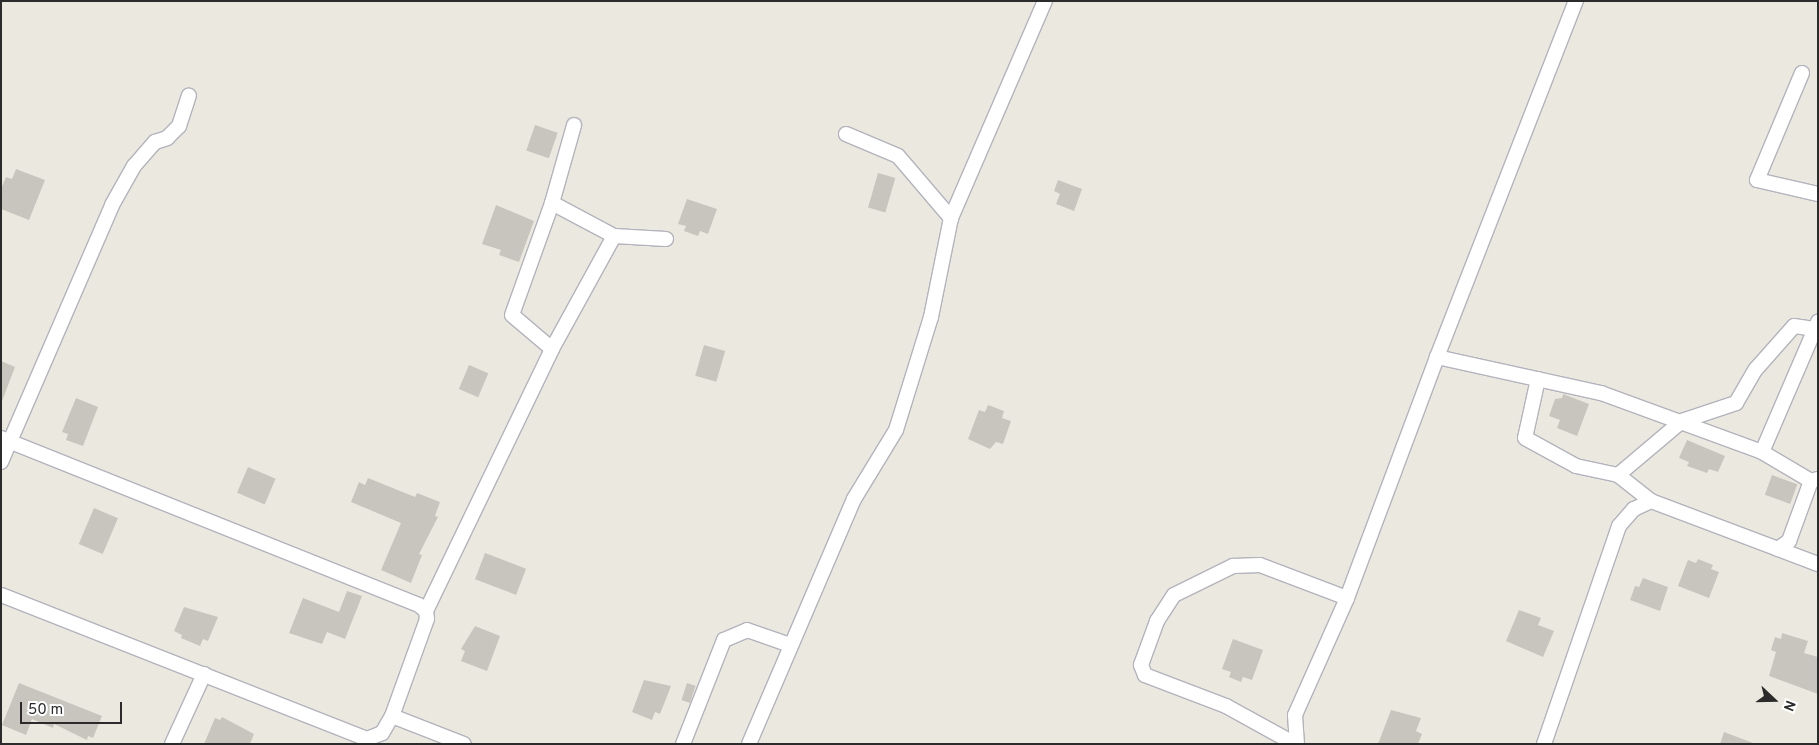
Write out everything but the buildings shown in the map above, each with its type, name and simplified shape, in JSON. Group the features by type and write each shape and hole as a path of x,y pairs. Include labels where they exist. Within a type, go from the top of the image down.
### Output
{"street":[{"path":"749,744 854,499 896,430 931,317 951,218 1045,1"},
{"path":"1296,744 1295,715 1347,598 1436,357 1576,1"},
{"path":"1802,73 1758,180 1818,194"},
{"path":"1,462 6,440 112,205 134,166 155,142 167,138 179,126 189,96"},
{"path":"552,349 512,315 552,203 574,125"},
{"path":"846,134 898,156 951,218"},
{"path":"552,203 614,236 666,240"},
{"path":"1,595 367,739 382,733 392,716 426,619 426,611 552,349 614,236"},
{"path":"1618,475 1682,421 1736,403 1756,369 1794,326 1817,326 1762,452"},
{"path":"1436,357 1601,394 1682,421 1762,452 1814,480 1789,541 1778,549"},
{"path":"1538,379 1525,438 1576,466 1618,475 1651,501 1818,564"},
{"path":"6,440 418,605 426,611"},
{"path":"1544,744 1619,526 1634,509 1651,501"},
{"path":"1296,744 1226,706 1145,675 1141,665 1157,621 1174,595 1232,566 1260,565 1347,598"},
{"path":"683,744 724,640 747,630 790,645"},
{"path":"172,744 204,674"},
{"path":"392,716 464,744"}]}
